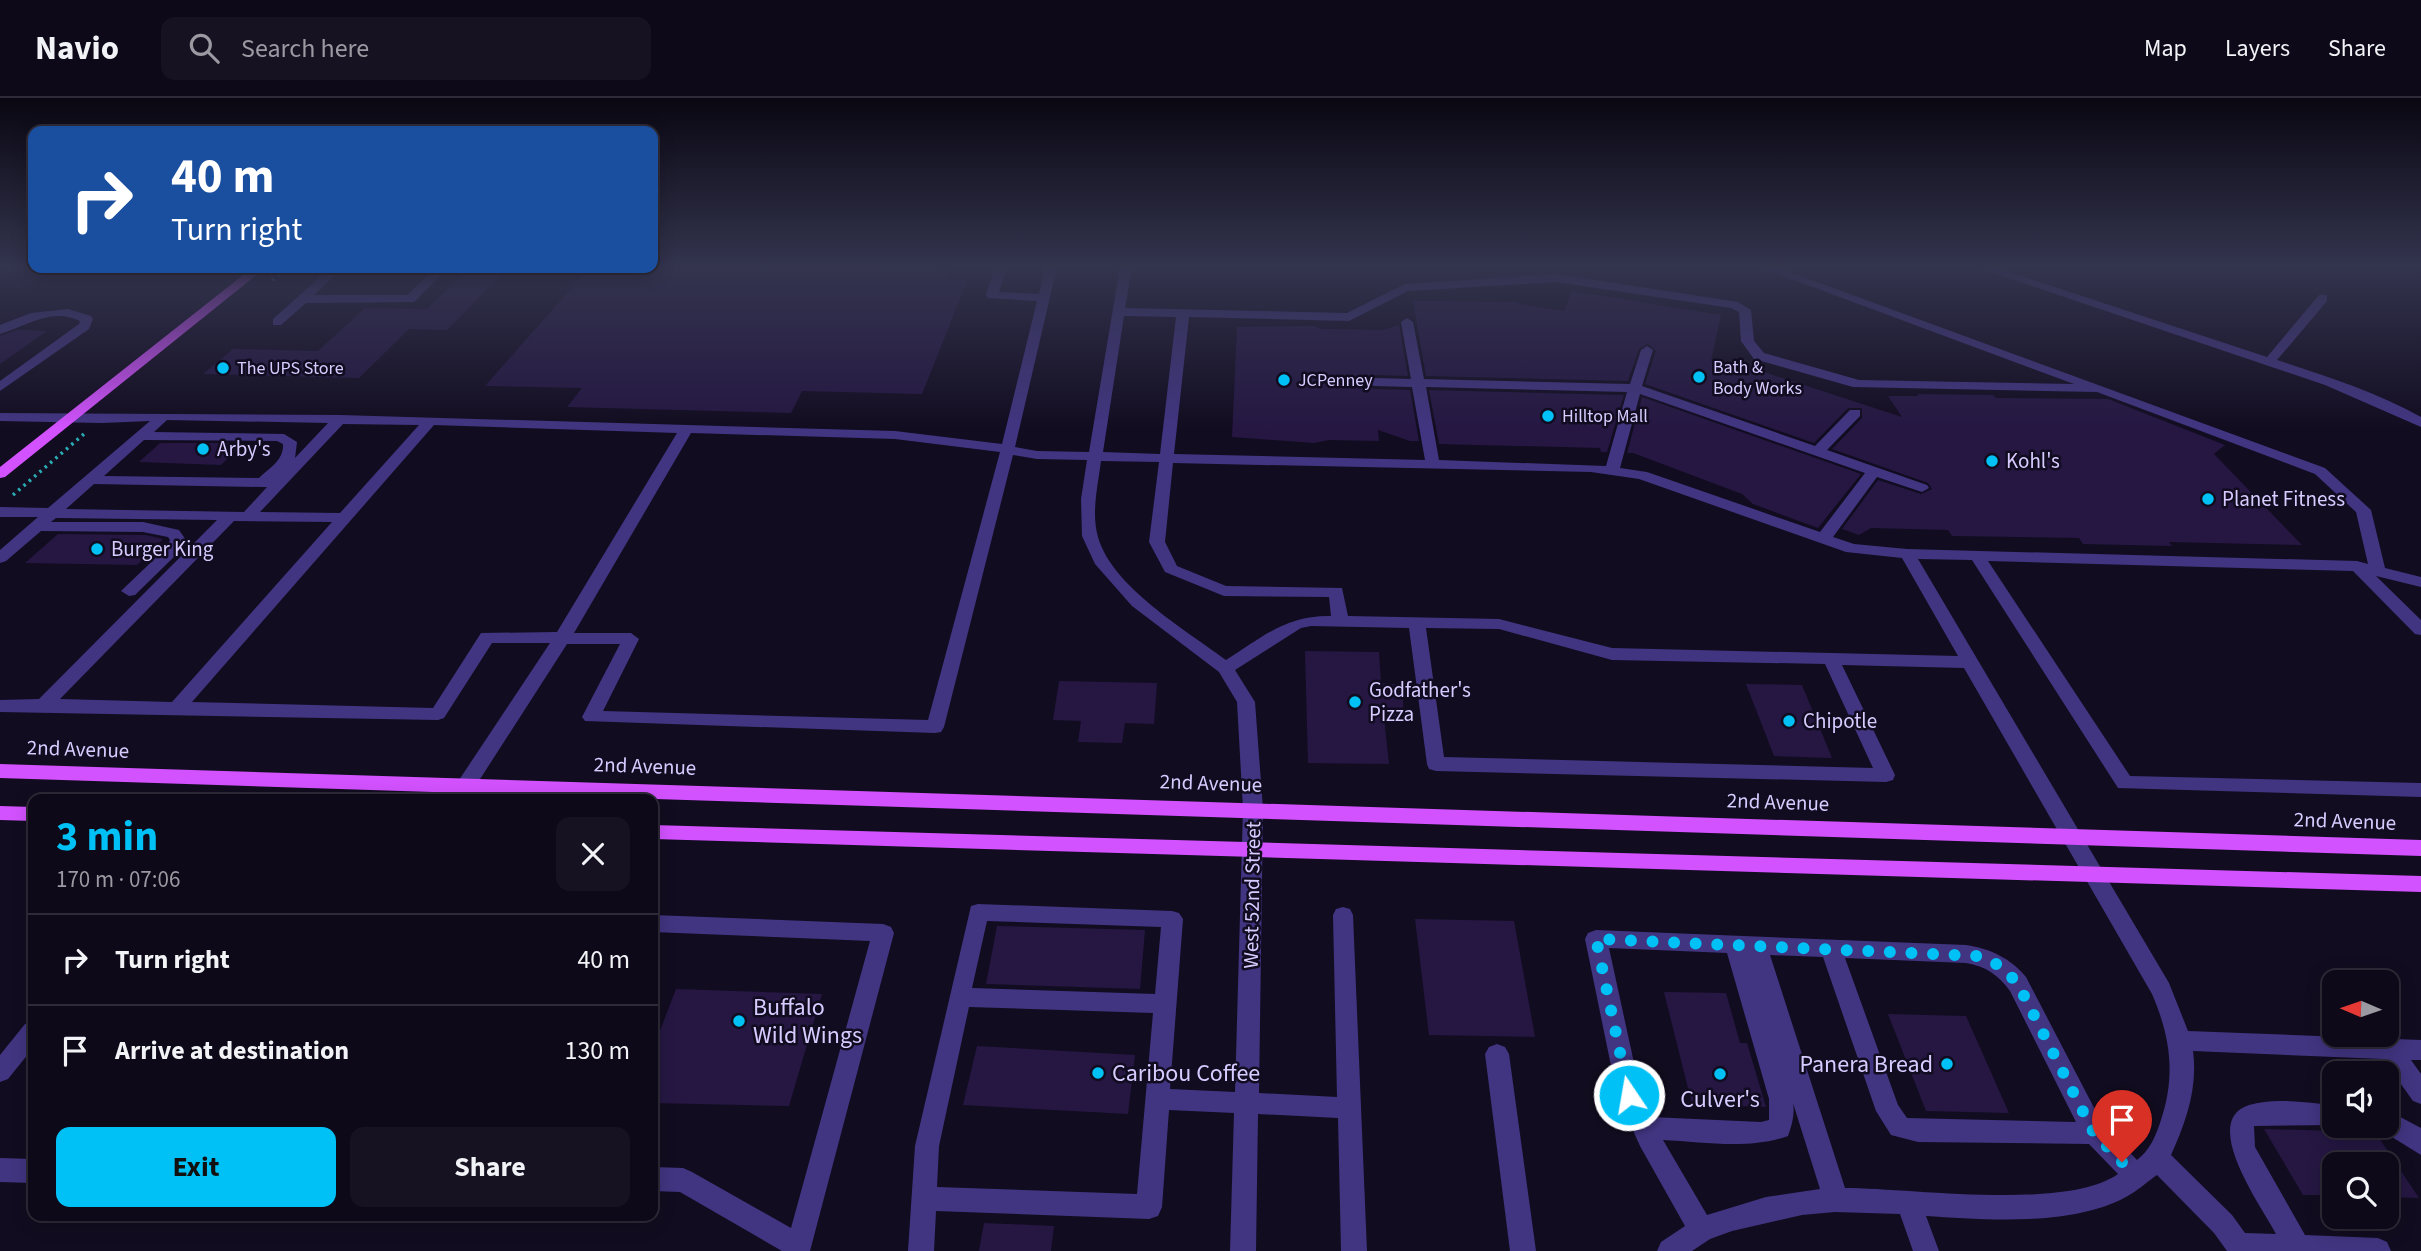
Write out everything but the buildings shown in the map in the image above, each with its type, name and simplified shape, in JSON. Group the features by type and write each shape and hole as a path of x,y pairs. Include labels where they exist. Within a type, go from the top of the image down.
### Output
{"main road":[{"path":"0,474 193,321"},
{"name":"2nd Avenue","path":"0,771 2421,848"},
{"path":"0,813 28,814"},
{"path":"658,832 2421,884"}],"street":[{"path":"4,328 23,321"},
{"path":"0,387 85,326 87,321"},
{"path":"0,706 438,714 487,637 563,637 631,639 591,716 935,727 1038,321"},
{"name":"West 52nd Street","path":"1117,321 1088,499 1090,536 1103,564 1138,602 1225,668 1245,702 1253,809 1253,850 1242,1251"},
{"path":"1181,321 1157,542 1171,569 1224,591 1336,592 1340,621"},
{"path":"1746,321 1749,348 1759,356 1858,384 2099,388"},
{"path":"1911,321 2320,471 2363,510 2378,571"},
{"path":"2147,321 2360,393 2421,423"},
{"path":"2270,361 2304,321"},
{"path":"1407,322 1433,464"},
{"path":"1612,471 1647,350"},
{"path":"1374,382 1635,388 1922,488"},
{"path":"1817,452 1855,413"},
{"path":"0,558 164,416"},
{"path":"0,417 340,419 895,435 974,443 1037,455 1591,468 1642,475 1852,549 1907,554 2357,566 2421,582"},
{"path":"44,705 240,516 279,483 340,419"},
{"path":"177,708 430,421"},
{"path":"450,794 466,785 563,637 686,429"},
{"path":"141,436 279,437 290,442 293,447 290,456 263,483"},
{"path":"1823,539 1874,471"},
{"path":"90,480 279,483"},
{"path":"0,512 346,518"},
{"path":"37,526 143,527 174,533 178,540 173,550 129,591"},
{"path":"1670,1251 1701,1230 1766,1210 1836,1200 2039,1207 2080,1200 2109,1191 2137,1177 2156,1157 2175,1115 2184,1062 2181,1041 2161,990 1907,554"},
{"path":"1977,556 2125,783 2421,790"},
{"path":"2357,566 2421,630"},
{"path":"1225,668 1296,624 1340,621 1499,624 1612,654 1969,662"},
{"path":"1417,622 1436,764 1886,775 1831,659"},
{"path":"921,1251 924,1199 928,1146 978,912 1172,919 1149,1208 924,1199"},
{"path":"1343,915 1354,1251"},
{"path":"658,923 883,933 798,1248 684,1180 658,1179"},
{"path":"1701,1230 1644,1128 1629,1095 1596,939 1966,954 2001,966 2018,984 2094,1133 2137,1177"},
{"path":"1644,1128 1761,1133 1779,1128 1783,1111 1781,1099 1745,945"},
{"path":"1745,945 1836,1200"},
{"path":"1831,949 1888,1111 1900,1127 1918,1131 2094,1133"},
{"path":"960,997 1165,1004"},
{"path":"0,1072 28,1037"},
{"path":"2181,1041 2322,1045"},
{"path":"2388,1047 2421,1050"},
{"path":"2388,1047 2421,1093"},
{"path":"1497,1054 1523,1251"},
{"path":"1158,1099 1349,1108"},
{"path":"2298,1248 2245,1152 2241,1137 2242,1122 2246,1117 2262,1114 2322,1116"},
{"path":"2399,1127 2421,1143"},
{"path":"2156,1157 2223,1224 2241,1248 2378,1251"},
{"path":"0,1170 28,1171"},
{"path":"1909,1204 1926,1251"}],"place":[{"name":"The UPS Store","path":"223,368"},
{"name":"Bath & Body Works","path":"1699,377"},
{"name":"JCPenney","path":"1284,380"},
{"name":"Hilltop Mall","path":"1548,416"},
{"name":"Arby's","path":"203,449"},
{"name":"Kohl's","path":"1992,461"},
{"name":"Planet Fitness","path":"2208,499"},
{"name":"Burger King","path":"97,549"},
{"name":"Godfather's Pizza","path":"1355,702"},
{"name":"Chipotle","path":"1789,721"},
{"name":"Buffalo Wild Wings","path":"739,1021"},
{"name":"Panera Bread","path":"1947,1064"},
{"name":"Caribou Coffee","path":"1098,1073"},
{"name":"Culver's","path":"1720,1074"}],"route":[{"path":"1629,1095 1596,939 1966,954 1992,960 2018,984 2094,1133 2122,1162"}]}
